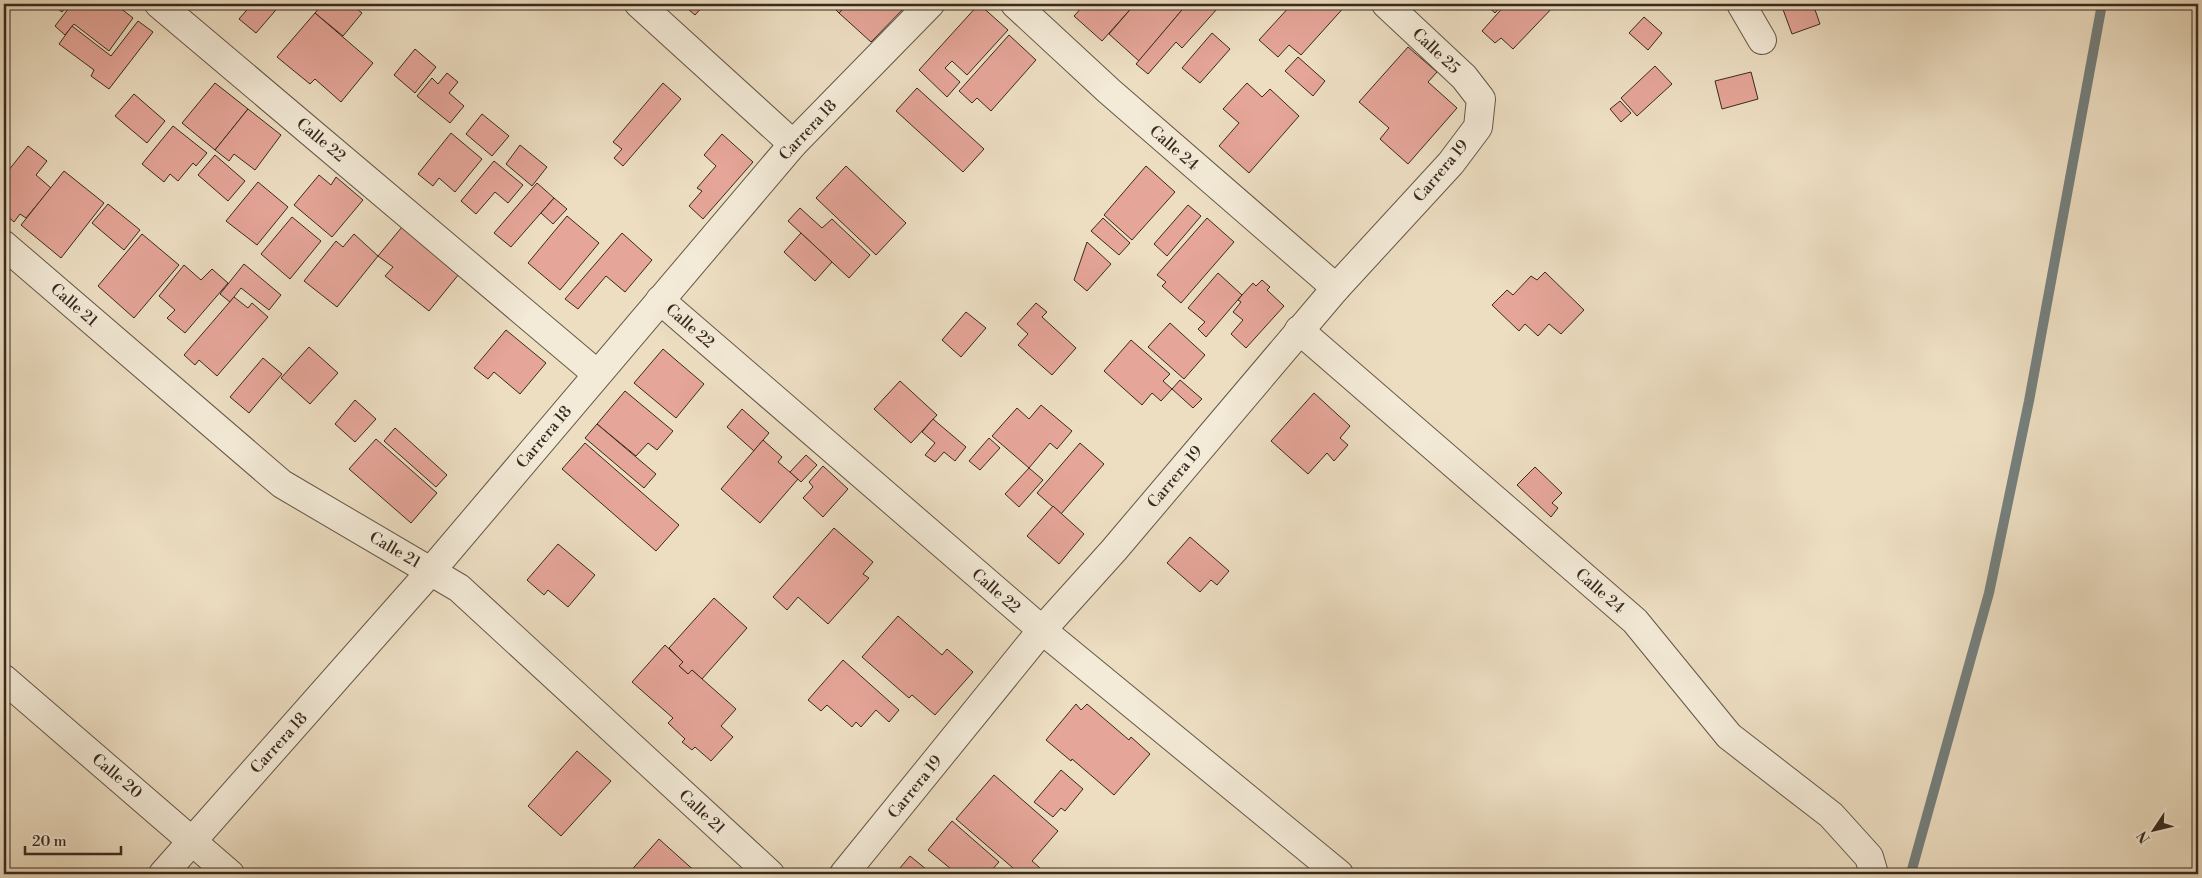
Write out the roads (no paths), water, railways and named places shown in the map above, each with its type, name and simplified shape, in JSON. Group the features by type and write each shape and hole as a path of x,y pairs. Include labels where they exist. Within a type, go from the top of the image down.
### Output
{"street":[{"name":"Calle 22","path":"159,4 597,374"},
{"path":"639,4 793,144"},
{"name":"Carrera 18","path":"163,874 431,571 793,144 930,4"},
{"name":"Calle 24","path":"1015,4 1116,97 1336,288"},
{"name":"Calle 25","path":"1386,4 1464,77"},
{"path":"1741,4 1762,40"},
{"name":"Carrera 19","path":"844,874 1042,630 1114,550 1299,330 1451,163 1478,127 1481,99 1464,77"},
{"name":"Calle 21","path":"4,244 282,484 458,588 770,874"},
{"name":"Calle 22","path":"660,300 1042,630 1339,874"},
{"name":"Calle 24","path":"1299,330 1635,621 1729,736 1830,815 1869,857 1874,874"},
{"name":"Calle 20","path":"4,678 230,874"}],"waterway":[{"path":"1911,873 1989,593 2029,401 2102,4"}]}
